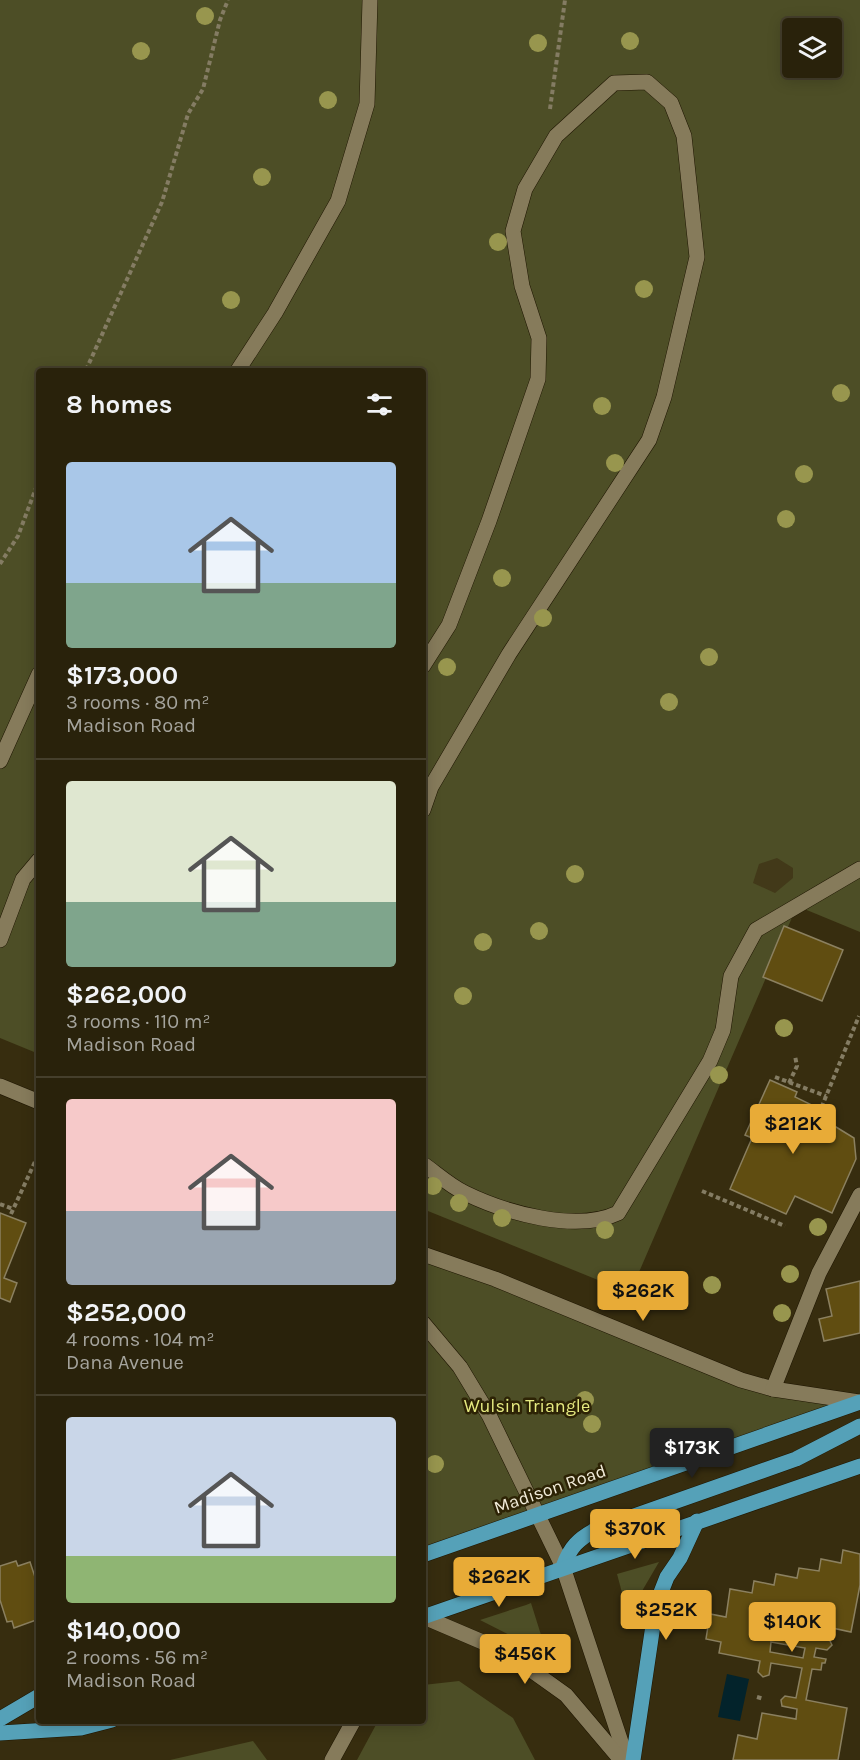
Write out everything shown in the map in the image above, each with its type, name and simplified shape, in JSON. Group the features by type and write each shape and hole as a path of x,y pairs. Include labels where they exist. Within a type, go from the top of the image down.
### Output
{"main road":[{"name":"Madison Road","path":"426,1554 860,1402"},
{"path":"563,1567 568,1551 580,1538 597,1529 796,1459 860,1426"},
{"path":"426,1616 860,1466"},
{"path":"633,1760 656,1605 667,1577 680,1558 697,1521"},
{"path":"0,1719 36,1698"},
{"path":"0,1733 81,1728 96,1724"}],"street":[{"path":"239,368 275,313 338,201 367,104 370,0"},
{"path":"426,661 449,625 489,521 538,380 539,338 522,286 513,231 525,189 556,136 614,83 647,82 671,103 684,136 697,257 664,397 649,440 509,654 431,787 426,801"},
{"path":"0,761 36,681"},
{"path":"0,940 23,879 36,864"},
{"path":"426,1166 463,1192 540,1219 602,1221 618,1213 710,1061 723,1030 731,976 756,930 860,869"},
{"path":"0,1086 36,1101"},
{"path":"773,1389 819,1273 860,1195"},
{"path":"426,1255 495,1279 741,1380 773,1389 860,1402"},
{"path":"426,1326 460,1366 489,1415 563,1567 627,1760"},
{"path":"426,1618 506,1652 524,1664 566,1695 621,1760"},
{"path":"332,1760 352,1724"}],"path":[{"path":"87,368 162,202 188,114 203,89 220,20 228,0"},
{"path":"550,112 565,0"},
{"path":"0,564 18,536 36,488"},
{"path":"813,1128 859,1016"},
{"path":"789,1083 797,1066 795,1056"},
{"path":"775,1077 826,1096"},
{"path":"0,1204 12,1212 36,1160"},
{"path":"702,1191 785,1226"},
{"path":"757,1697 764,1699"}],"green space":[{"path":"0,0 860,0 860,932 797,906 630,1293 426,1210 426,368 36,368 36,1053 0,1038"},
{"name":"Wulsin Triangle","path":"426,1255 741,1380 860,1402 426,1554"},
{"path":"659,1562 628,1615 617,1574"},
{"path":"531,1603 547,1654 480,1620 526,1605"},
{"path":"459,1681 513,1718 535,1760 357,1760 376,1724 426,1724 426,1685"},
{"path":"253,1741 267,1760 170,1760"}],"sand":[{"path":"777,858 793,868 793,878 775,893 753,883 759,864"}],"water":[{"path":"727,1674 749,1679 740,1721 718,1717"}],"building":[{"path":"784,926 843,950 822,1001 763,977"},
{"path":"770,1080 797,1092 795,1097 816,1107 806,1129 821,1136 836,1127 854,1138 856,1159 832,1213 795,1196 786,1214 730,1189 752,1138 745,1135"},
{"path":"0,1213 26,1223 4,1278 17,1283 10,1302 0,1298"},
{"path":"860,1281 860,1333 824,1341 819,1319 832,1316 826,1289"},
{"path":"843,1550 860,1554 860,1585 851,1632 818,1625 815,1636 829,1639 832,1645 827,1650 816,1648 814,1657 826,1659 825,1663 822,1663 821,1670 812,1669 806,1700 847,1708 838,1760 733,1760 738,1735 757,1739 762,1713 796,1719 797,1709 782,1706 781,1700 785,1696 796,1698 802,1668 771,1663 769,1675 763,1677 758,1672 760,1661 719,1653 721,1642 706,1639 710,1614 726,1617 730,1589 752,1593 754,1581 774,1585 776,1574 797,1578 799,1568 819,1571 821,1559 841,1563","holes":["771,1642 805,1648 803,1658 770,1652"]},
{"path":"16,1561 18,1566 30,1562 36,1580 36,1620 14,1628 12,1621 7,1622 0,1600 0,1566"}]}
